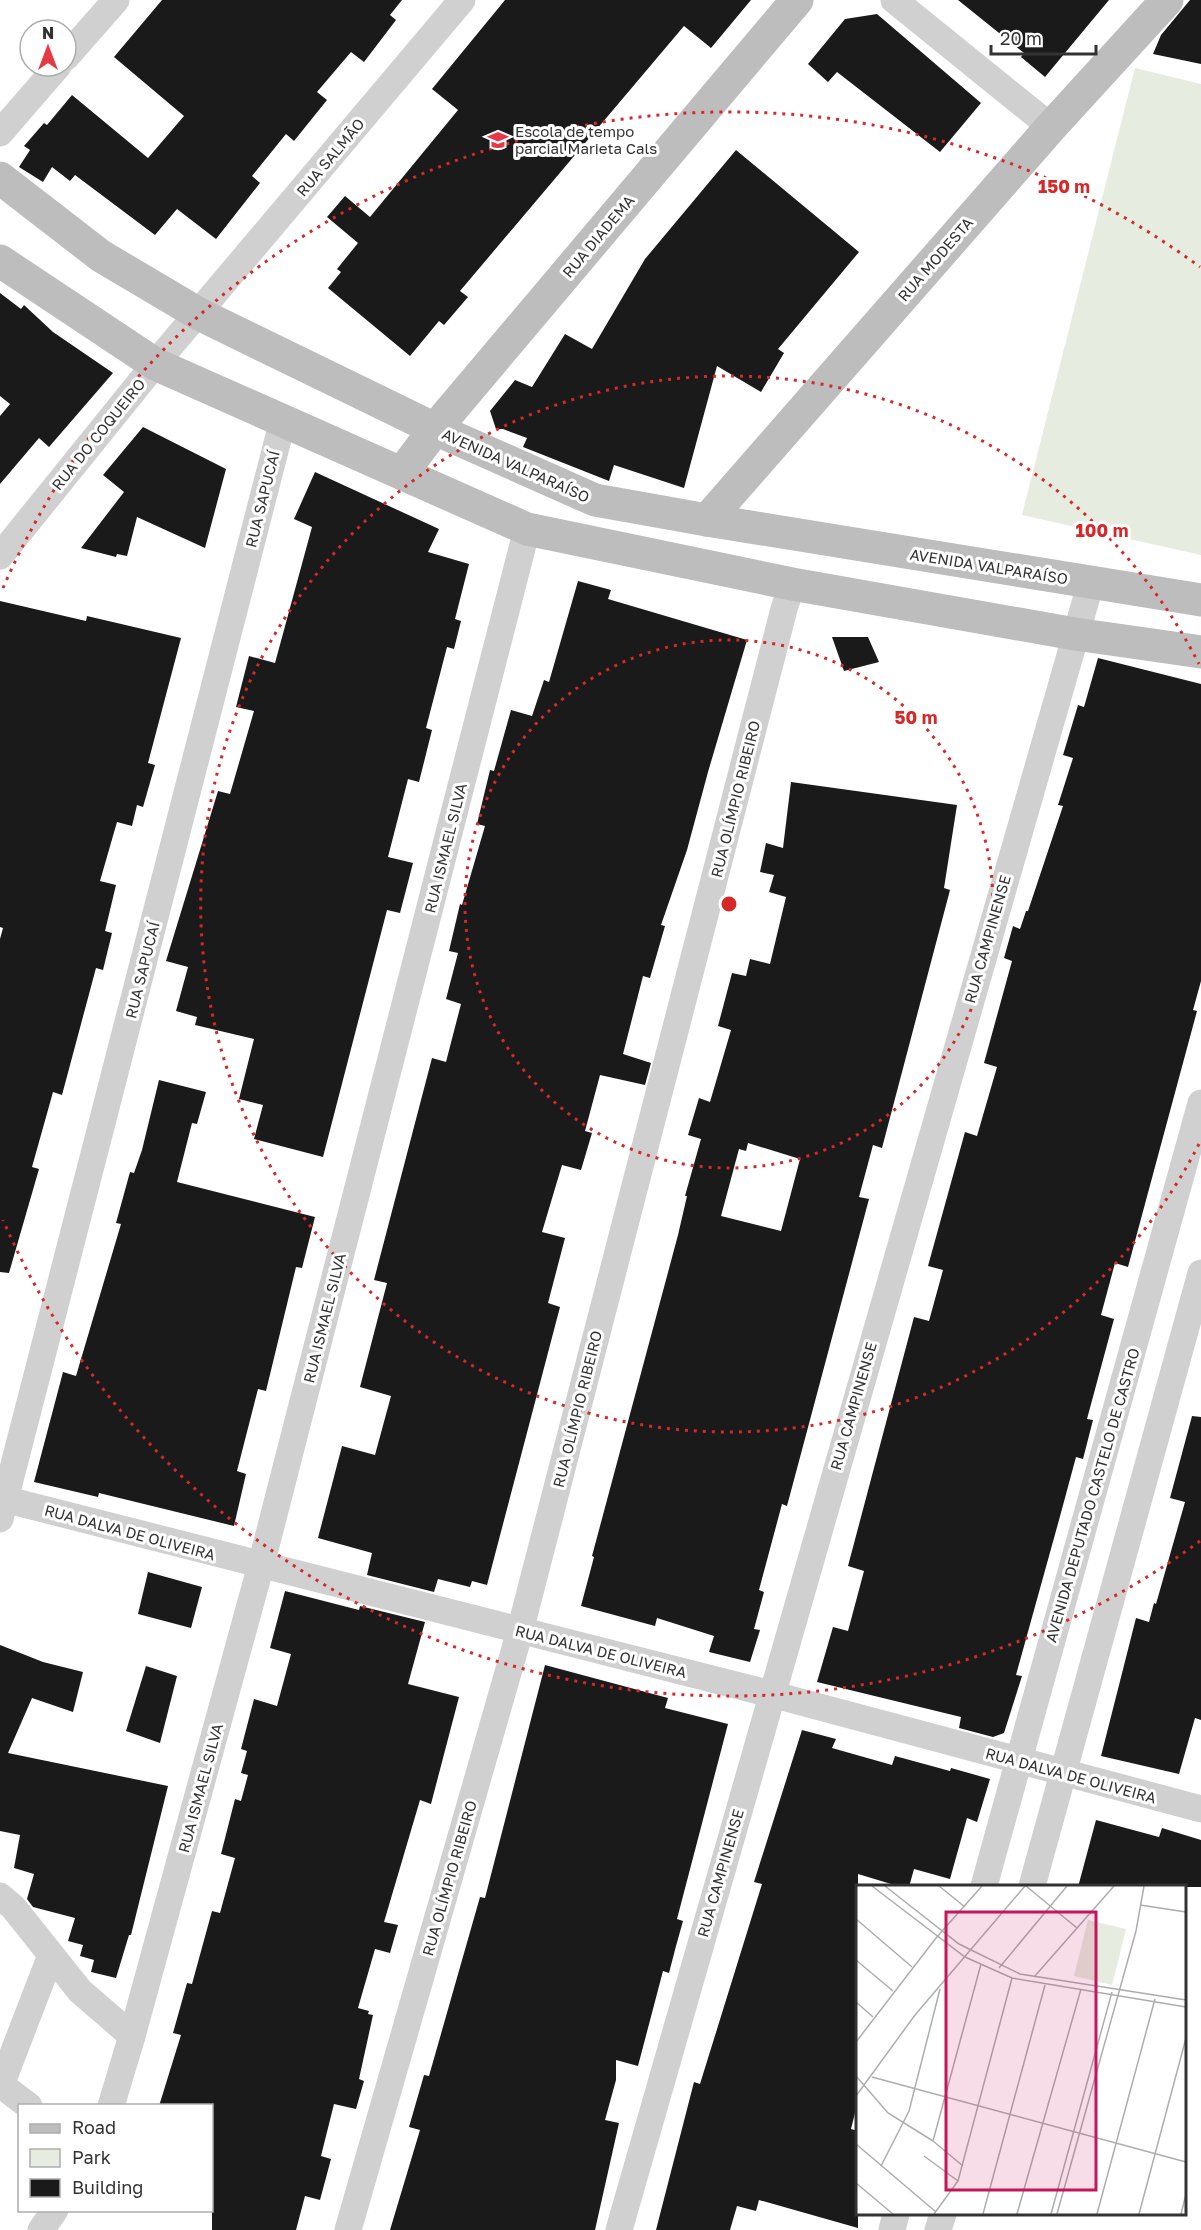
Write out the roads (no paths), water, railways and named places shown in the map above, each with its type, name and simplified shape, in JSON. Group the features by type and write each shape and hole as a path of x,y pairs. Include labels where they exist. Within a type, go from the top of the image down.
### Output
{"main road":[{"name":"RUA DIADEMA","path":"402,473 435,429 797,0"},
{"name":"RUA MODESTA","path":"707,520 1051,127 1167,0"},
{"name":"AVENIDA VALPARAÍSO","path":"0,178 101,256 199,314 435,429 595,500 1201,600"},
{"path":"0,261 155,364 527,529 792,584 1075,634 1201,652"}],"street":[{"path":"78,43 116,0"},
{"name":"RUA SALMÃO","path":"199,314 462,0"},
{"path":"894,0 1051,127"},
{"path":"0,133 48,78"},
{"name":"RUA DO COQUEIRO","path":"0,556 155,364 199,314"},
{"name":"RUA SAPUCAÍ","path":"2,1505 283,420"},
{"name":"RUA ISMAEL SILVA","path":"112,2104 261,1566 527,529"},
{"name":"RUA CAMPINENSE","path":"619,2230 1090,582"},
{"name":"RUA OLÍMPIO RIBEIRO","path":"348,2230 520,1631 792,584"},
{"name":"AVENIDA DEPUTADO CASTELO DE CASTRO","path":"985,1885 1201,1103"},
{"path":"1033,1885 1201,1273"},
{"name":"RUA DALVA DE OLIVEIRA","path":"2,1505 261,1566 771,1694 1018,1762 1201,1809"},
{"path":"0,1896 13,1907 80,1991 132,2036"},
{"path":"25,2104 1,2085 51,1954"},
{"path":"41,2230 55,2212"},
{"path":"892,2230 896,2215"},
{"path":"938,2230 943,2215"}],"place":[{"name":"Escola de tempo parcial Marieta Cals","path":"498,140"}]}
